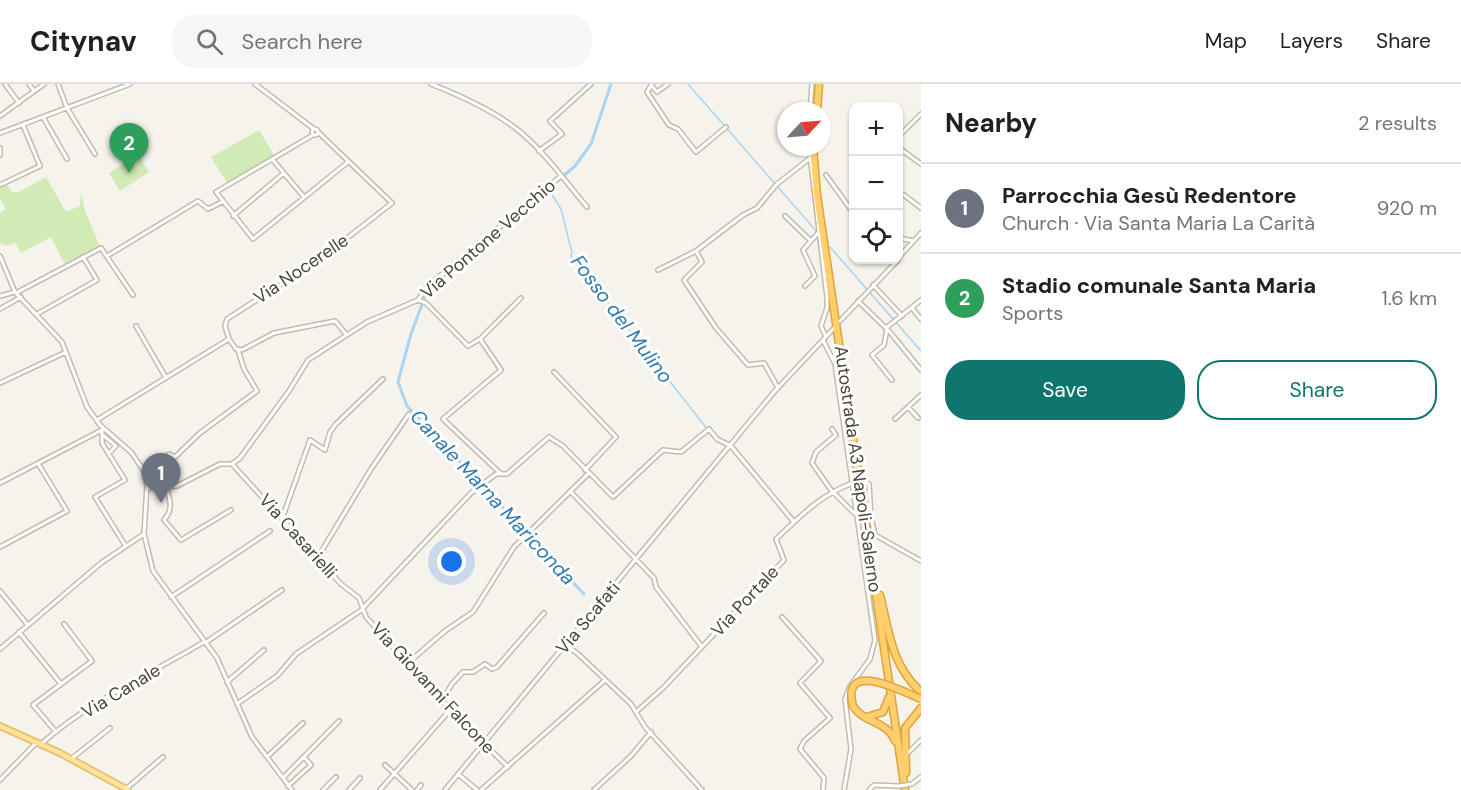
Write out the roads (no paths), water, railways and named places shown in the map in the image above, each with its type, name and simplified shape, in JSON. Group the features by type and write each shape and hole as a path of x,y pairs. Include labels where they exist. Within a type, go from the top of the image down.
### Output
{"highway":[{"path":"815,102 816,84"},
{"name":"Autostrada A3 Napoli-Salerno","path":"813,156 906,785"},
{"name":"Autostrada A3 Napoli-Salerno","path":"813,156 906,785"},
{"path":"878,588 891,645 902,669 921,692"},
{"path":"861,715 874,717 887,707 889,695 886,662"},
{"path":"906,785 891,734 880,723 861,715 853,706 853,692 857,685 867,680 879,681 921,699"},
{"path":"906,785 903,737 908,722 921,708"}],"main road":[{"path":"0,726 71,759 127,790"}],"street":[{"path":"5,84 19,103"},
{"path":"29,84 34,91"},
{"path":"0,116 44,84"},
{"path":"58,84 67,108 95,154"},
{"path":"0,133 130,84"},
{"path":"255,84 318,132 348,162 253,239 222,202 217,191 318,132"},
{"path":"431,84 464,99 514,127 539,151 587,207"},
{"path":"539,151 562,134 550,121 591,84"},
{"path":"668,84 657,92 652,85 647,92 654,105 696,153 726,127"},
{"path":"903,132 921,114"},
{"path":"44,117 67,159"},
{"path":"0,185 40,166 23,125"},
{"path":"313,135 314,129"},
{"path":"0,148 0,155"},
{"path":"903,151 921,164"},
{"path":"810,156 827,301 821,329 824,343 835,364 874,635 870,659 850,686 845,699 851,749 845,790"},
{"path":"272,159 304,197"},
{"path":"658,270 696,251 743,215 757,208 776,185 809,159"},
{"name":"Via Nocerelle","path":"229,339 225,326 227,320 319,260 390,204 379,188 348,162"},
{"path":"233,216 284,174"},
{"path":"826,175 851,210"},
{"name":"Via Pontone Vecchio","path":"232,464 247,449 308,360 376,317 419,300 440,275 562,177"},
{"path":"904,195 921,208"},
{"path":"107,256 198,201 208,209 222,202"},
{"path":"785,216 811,241"},
{"path":"805,286 815,276 803,252 819,232"},
{"path":"903,253 921,233"},
{"path":"903,239 914,241"},
{"path":"0,296 16,292 101,248 133,296"},
{"path":"696,251 702,262 684,282 716,328 746,363 751,366 764,363 778,388"},
{"path":"0,256 16,292 53,330 66,352 81,396 103,429 135,458 145,475 147,488 144,534 153,571 217,658 252,737 292,790"},
{"path":"37,314 98,280 83,257"},
{"path":"840,321 893,264"},
{"path":"873,285 902,316"},
{"path":"0,309 21,297"},
{"path":"419,300 426,303 468,346 480,339 521,298"},
{"path":"892,380 872,355 884,345 886,329 921,300"},
{"path":"858,302 886,329 921,370"},
{"path":"912,308 921,319"},
{"path":"238,350 274,333 335,321 346,334"},
{"path":"136,326 166,378"},
{"name":"Via Scafati","path":"446,790 778,388 816,347 824,343 835,327"},
{"path":"97,420 229,339 238,350 244,369 257,391 200,433 175,457 169,454 160,461"},
{"path":"480,339 501,370 443,419 501,474"},
{"path":"0,383 66,352"},
{"path":"408,663 478,607 511,551 570,491 616,437 554,372"},
{"path":"282,519 310,440 325,450 330,432 336,424 383,379"},
{"path":"895,419 921,394"},
{"path":"908,407 918,418"},
{"path":"318,557 371,469 409,414"},
{"path":"103,429 102,443 125,480 95,497 125,545"},
{"path":"0,483 39,465 103,429"},
{"path":"832,429 836,435 816,452 812,463 832,491 854,513"},
{"path":"237,704 277,676 296,654 364,608 471,493 496,474 507,474 549,437 563,446 613,497 663,450 681,452 708,430 717,439 731,446 794,522"},
{"path":"104,436 116,446 108,453"},
{"path":"147,488 166,488 188,482 220,464 232,464"},
{"name":"Via Casarielli","path":"232,464 347,590 359,598 364,608"},
{"path":"0,547 68,511 39,465"},
{"name":"Via Portale","path":"636,712 702,647 783,560 775,541 832,491 856,482 864,481 869,484 871,518 875,535 921,561"},
{"path":"166,488 171,502 170,514 164,520 181,540 231,510"},
{"path":"570,491 638,559 654,578 656,587 702,647"},
{"path":"171,597 270,531"},
{"path":"0,649 27,624 125,545 144,534"},
{"name":"Via Canale","path":"0,780 39,744 56,732 205,642 282,590"},
{"path":"0,591 27,624"},
{"name":"Via Giovanni Falcone","path":"364,608 366,617 450,710 508,767"},
{"path":"442,700 463,672 473,672 485,664 492,669 497,667 544,613"},
{"path":"782,617 821,661 800,683 830,718 800,747 802,753 824,778 823,790"},
{"path":"56,732 33,705 92,661 64,624"},
{"path":"19,632 61,684"},
{"path":"565,645 577,653 636,712 702,790"},
{"path":"227,682 264,650"},
{"path":"458,774 479,790 604,681"},
{"path":"380,790 450,710"},
{"path":"283,778 339,721"},
{"path":"267,757 303,723"},
{"path":"71,759 110,728"},
{"path":"594,790 631,756 651,732"},
{"path":"908,753 921,742"},
{"path":"127,790 163,757"},
{"path":"288,786 311,765 304,757"},
{"path":"385,765 412,790"},
{"path":"323,790 336,777"},
{"path":"869,790 874,785 906,785 921,777"},
{"path":"350,790 360,778"},
{"path":"417,790 421,785"}],"waterway":[{"name":"Canale Marna Mariconda","path":"584,594 407,406 398,382 411,334 427,291 575,166 591,144 611,84"},
{"path":"688,84 817,232"},
{"name":"Fosso del Mulino","path":"549,190 561,209 571,256 708,430"},
{"path":"830,247 921,351"}],"place":[{"name":"Stadio comunale Santa Maria","path":"129,173"},
{"name":"Parrocchia Gesù Redentore","path":"161,503"}]}
